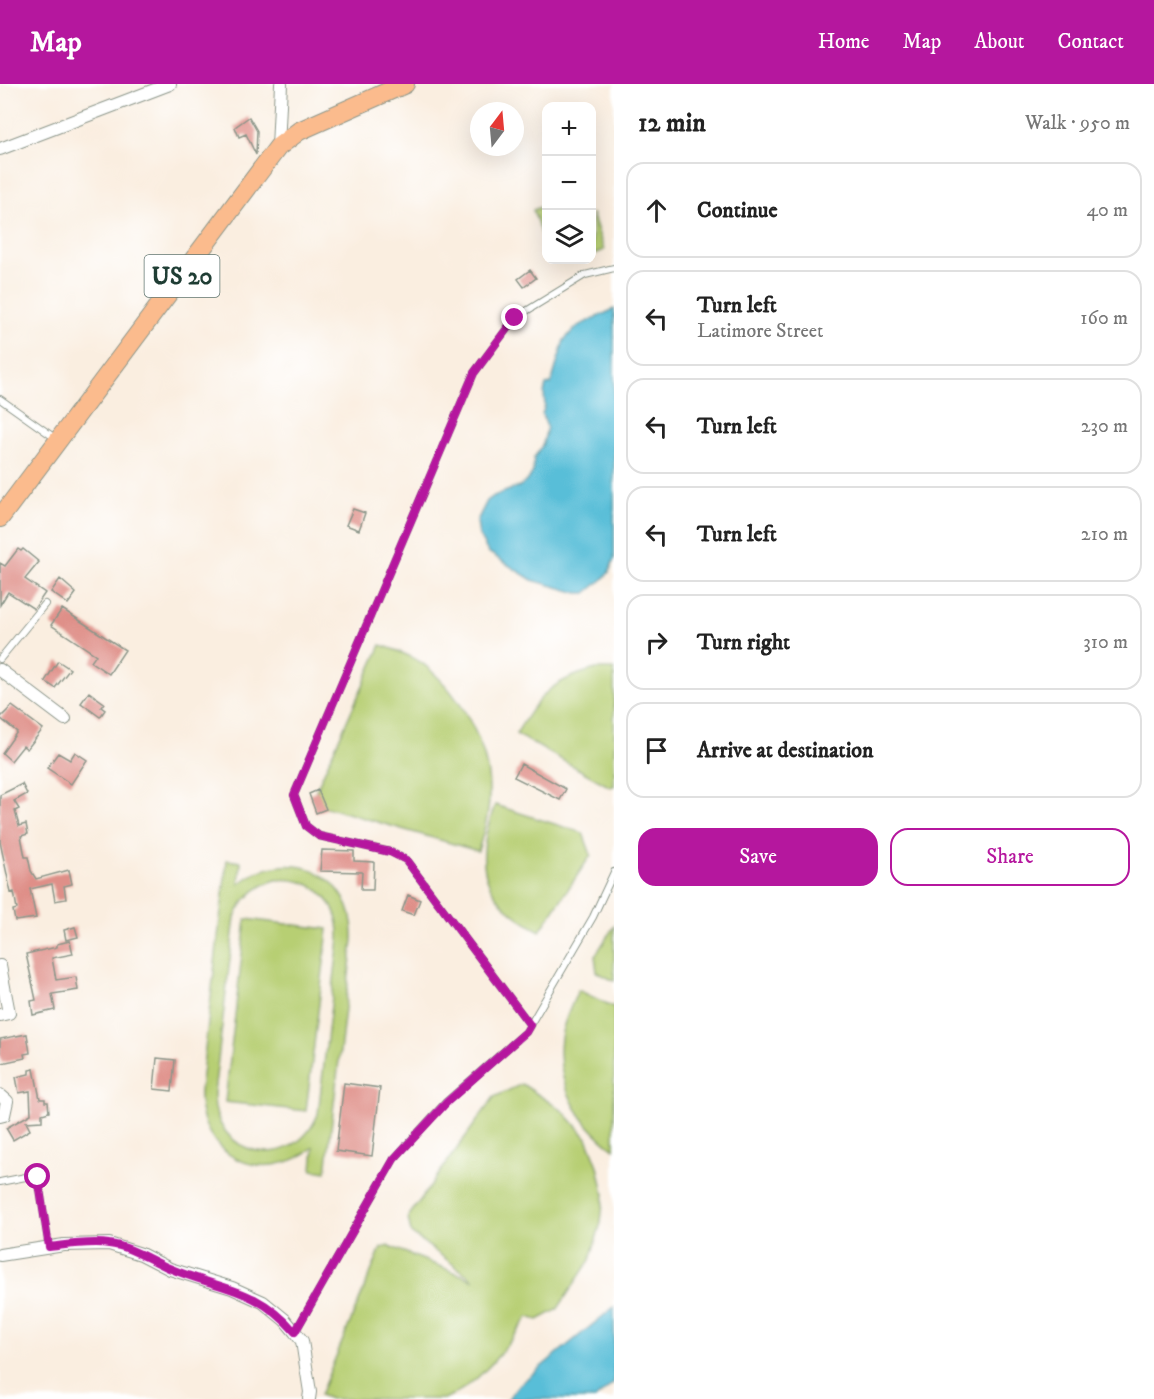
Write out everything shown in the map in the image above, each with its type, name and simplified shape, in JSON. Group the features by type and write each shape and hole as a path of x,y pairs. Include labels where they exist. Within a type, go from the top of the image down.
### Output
{"main road":[{"name":"US 20","path":"0,517 278,147 299,130 405,84"}],"street":[{"path":"0,149 170,84"},
{"path":"278,147 281,84"},
{"path":"0,670 65,719"},
{"path":"0,966 9,1013 0,1015"},
{"path":"0,1095 7,1101 4,1115 0,1116"},
{"path":"0,1255 49,1247 109,1244 141,1254 170,1269 232,1288 263,1302 285,1320 302,1341 310,1392 309,1399"}],"lane":[{"path":"530,1025 406,860 390,852 319,836 306,826 294,795 474,373 515,318 585,275 614,268"},
{"path":"0,399 58,441"},
{"path":"0,659 45,604"},
{"path":"295,1332 394,1159 447,1102 526,1032 593,917 614,872"},
{"path":"0,1182 36,1175 38,1177 49,1247"}],"green space":[{"path":"542,207 542,237 533,210"},
{"path":"596,225 604,250 596,253"},
{"path":"381,645 411,657 427,667 452,694 472,725 485,760 489,797 488,811 478,851 322,806 316,790"},
{"path":"596,669 614,669 614,786 610,787 516,734 532,709 548,691 568,678"},
{"path":"495,805 583,833 591,855 540,931 505,907 487,879 484,846"},
{"path":"227,860 241,862 239,884 258,872 278,866 298,866 316,872 331,882 343,898 351,917 353,940 326,1172 312,1170 314,1147 295,1159 275,1165 255,1165 237,1159 222,1149 210,1133 202,1114 200,1091","holes":["276,880 302,882 322,894 335,913 338,925 339,938 318,1114 307,1133 291,1146 274,1151 256,1151 240,1144 226,1132 217,1115 214,1093 235,917 242,904 256,889"]},
{"path":"246,919 328,929 306,1111 225,1102"},
{"path":"614,926 614,981 597,972 595,956"},
{"path":"578,990 614,1007 614,1149 601,1139 580,1114 572,1101 562,1071 560,1055 562,1032"},
{"path":"522,1084 563,1111 587,1138 598,1166 604,1194 601,1222 590,1260 557,1310 538,1320 528,1317 481,1375 457,1393 444,1399 330,1399 320,1395 381,1248 389,1246 474,1280 411,1233 408,1217 494,1097"}],"water":[{"path":"614,309 614,559 609,572 603,579 586,593 578,593 532,580 488,552 479,536 477,521 487,501 520,486 533,472 534,458 543,444 547,427 542,414 545,406 544,393 546,385 551,384 564,340 578,326"},
{"path":"614,1307 614,1383 595,1399 508,1399 519,1385"}],"building":[{"path":"249,117 257,131 256,155 246,134 239,137 235,127"},
{"path":"530,270 536,278 524,287 518,279"},
{"path":"353,509 365,513 359,530 346,525"},
{"path":"18,549 21,551 23,549 39,562 25,579 45,593 34,609 8,592 0,605 0,563 5,566"},
{"path":"60,579 76,593 68,604 51,592"},
{"path":"62,609 125,650 109,674 91,662 96,655 51,625"},
{"path":"58,661 70,669 55,688 45,681"},
{"path":"89,692 104,703 101,707 105,710 100,717 81,703"},
{"path":"12,706 43,729 27,749 23,746 11,761 2,753 17,732 0,718"},
{"path":"75,752 87,760 71,784 47,768 58,753 70,760"},
{"path":"521,764 566,789 560,800 514,777"},
{"path":"22,784 27,794 14,801 19,809 15,811 19,826 26,824 28,834 21,836 25,857 28,857 31,871 36,879 69,870 72,884 64,886 66,899 55,901 52,884 30,889 36,918 15,921 13,910 17,909 14,892 11,893 0,842 0,795"},
{"path":"318,790 326,809 316,813 309,794"},
{"path":"322,850 354,851 354,861 374,862 373,890 361,890 362,872 320,871"},
{"path":"408,895 420,900 414,915 402,911"},
{"path":"75,927 78,937 66,940 64,930"},
{"path":"70,941 73,954 52,958 56,980 76,977 78,990 52,994 55,1010 33,1015 31,1001 36,1000 26,954 57,947 57,944"},
{"path":"27,1034 30,1053 24,1054 25,1058 2,1063 0,1039"},
{"path":"157,1058 175,1060 172,1091 154,1089"},
{"path":"34,1069 40,1099 48,1102 49,1112 42,1114 42,1121 26,1122 30,1130 13,1140 6,1128 31,1114 30,1091 19,1093 16,1077 29,1074 29,1070"},
{"path":"344,1083 380,1088 372,1156 336,1151"}],"route":[{"path":"38,1177 49,1247 109,1244 141,1254 170,1269 232,1288 263,1302 285,1320 295,1332 394,1159 447,1102 526,1032 530,1025 416,870 406,860 390,852 319,836 306,826 294,795 474,373 515,318"}]}
